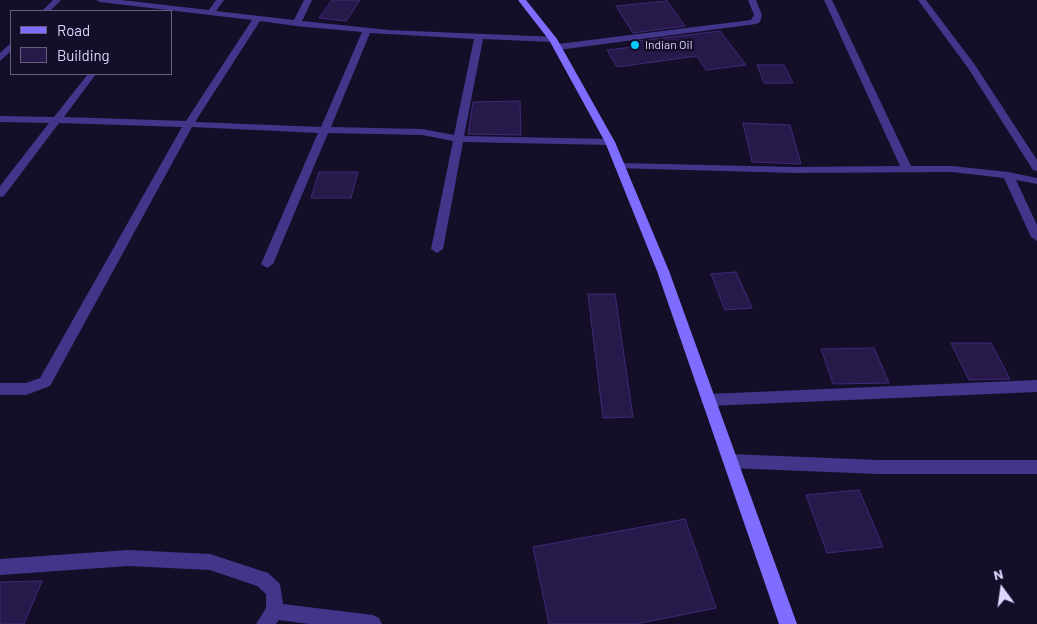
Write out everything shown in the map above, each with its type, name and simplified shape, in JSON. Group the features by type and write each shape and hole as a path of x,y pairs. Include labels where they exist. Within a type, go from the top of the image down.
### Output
{"main road":[{"path":"522,0 555,43 610,142 662,271 788,624"}],"street":[{"path":"47,10 57,0"},
{"path":"100,0 128,1 145,8 171,10"},
{"path":"211,13 220,0"},
{"path":"296,24 308,0"},
{"path":"172,10 366,31 479,36 555,43 753,22 757,20 758,15 752,0"},
{"path":"828,0 906,168"},
{"path":"922,0 972,67 1037,168"},
{"path":"0,389 26,389 45,382 188,125 257,18"},
{"path":"267,264 366,31"},
{"path":"437,249 457,139 479,36"},
{"path":"0,58 10,47"},
{"path":"0,193 91,75"},
{"path":"0,119 422,132 457,139 610,142"},
{"path":"619,166 795,170 906,168 1008,175 1037,181"},
{"path":"1008,175 1037,237"},
{"path":"708,400 1037,386"},
{"path":"730,461 878,467 1037,468"},
{"path":"0,567 128,558 210,562 262,579 274,590 270,617 372,624"}],"building":[{"path":"332,0 360,0 346,21 319,18"},
{"path":"667,1 685,26 633,33 616,6"},
{"path":"720,31 746,65 706,70 697,56 617,67 607,50 641,46 638,41"},
{"path":"757,65 784,65 793,83 764,83"},
{"path":"520,101 521,135 468,134 473,102"},
{"path":"743,123 790,125 801,164 752,162"},
{"path":"319,172 358,172 351,198 311,198"},
{"path":"736,272 752,308 725,310 711,274"},
{"path":"588,294 615,294 633,417 603,418"},
{"path":"951,343 991,343 1010,379 969,380"},
{"path":"874,348 889,383 833,384 821,349"},
{"path":"859,490 883,547 827,553 806,495"},
{"path":"685,519 716,608 636,624 549,624 533,547"},
{"path":"42,581 24,624 0,624 0,582"}],"place":[{"name":"Indian Oil","path":"635,45"}]}
